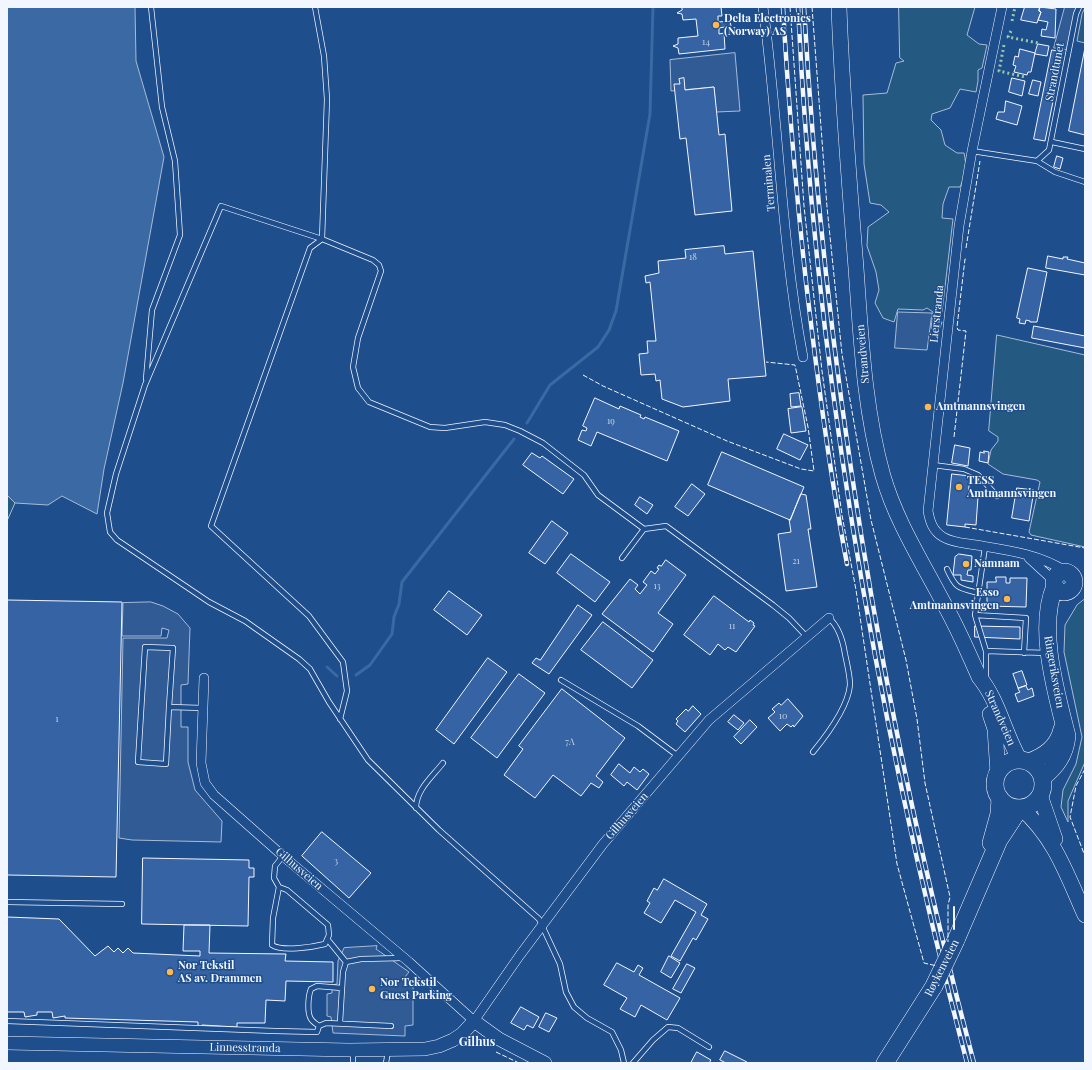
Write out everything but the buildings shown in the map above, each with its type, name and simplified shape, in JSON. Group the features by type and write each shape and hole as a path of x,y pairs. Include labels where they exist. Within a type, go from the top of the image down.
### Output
{"highway":[{"path":"1067,581 1085,566"},
{"name":"Ringeriksveien","path":"1041,786 1063,755 1067,736 1049,652 1048,623 1067,581"},
{"name":"Ringeriksveien","path":"1024,761 1045,755 1054,746 1060,736 1063,721"},
{"path":"1024,761 1037,769 1041,786 1034,802 1020,808 1009,806 1000,798 995,783 998,773 1007,763 1024,761"},
{"name":"Røykenveien","path":"986,867 999,814 1000,798"},
{"name":"Røykenveien","path":"885,1063 934,986 956,940 986,867 999,840 1020,808"}],"main road":[{"name":"Strandveien","path":"839,7 845,126 858,298 867,395 876,450 890,498 904,531 952,618 1010,741 1024,761"},
{"name":"Strandveien","path":"983,681 981,689 995,729 998,773"},
{"path":"1041,786 1062,863"},
{"path":"1020,808 1045,832 1062,863 1085,915"}],"street":[{"name":"Terminalen","path":"763,7 772,71 784,221 803,357"},
{"name":"Lierstranda","path":"1002,7 972,151 953,274 928,511 932,526 936,533 949,541 1025,555 1052,563 1067,581"},
{"path":"1025,555 1067,581"},
{"name":"Gilhusveien","path":"474,1021 520,955 603,844 709,720 828,618"},
{"name":"Gilhusveien","path":"204,678 201,763 205,783 214,795 474,1021 499,1040 544,1063"},
{"name":"Linnesstranda","path":"7,1043 354,1050 425,1049 439,1046 462,1034 474,1021"}],"lane":[{"path":"145,385 152,310 180,235 175,161 162,107 151,7"},
{"path":"315,7 324,56 327,99 322,238 310,248 211,526 309,616 343,662 347,691 340,719"},
{"name":"Strandtunet","path":"1037,161 1049,150 1052,142 1076,14 1079,7"},
{"path":"1052,142 1085,149"},
{"path":"972,151 1037,161 1055,172 1085,182"},
{"path":"624,1063 621,1050 612,1032 588,1018 574,1007 566,992 560,964 539,919 416,808 368,760 340,719 310,669 299,659 245,621 202,597 117,540 110,532 107,514 116,474 145,385 221,206 322,238 373,260 379,265 381,271 358,338 353,367 358,388 370,402 430,427 445,428 485,422 505,425 543,443 584,475 598,495 644,529 666,526 789,618 807,637"},
{"path":"934,465 964,469 978,475 997,496"},
{"path":"622,558 644,529"},
{"path":"983,681 986,651 975,615 985,547"},
{"path":"948,569 952,579 960,589 979,592"},
{"path":"975,615 1026,618 1024,652"},
{"path":"813,752 830,728 843,705 850,684 838,628 828,618"},
{"path":"145,647 173,648 169,707 166,764 138,762 145,647"},
{"path":"986,651 1049,652"},
{"path":"561,680 638,726 678,756"},
{"path":"169,707 203,708"},
{"path":"416,808 417,798 422,789 443,763"},
{"path":"279,886 273,918 272,945 277,948 309,947 325,944 328,940 330,930 328,925 287,890 279,886 274,878 275,866 283,856"},
{"path":"7,902 122,904"},
{"path":"328,940 346,962"},
{"path":"340,1022 343,967 346,962 361,959 403,958"},
{"path":"319,1026 310,1019 309,993 311,989 317,986 342,988"},
{"path":"7,1021 317,1032 319,1026 326,1023 340,1022 391,1026"},
{"path":"633,1063 653,1040 668,1027 678,1028 709,1047"},
{"path":"353,1063 354,1050"},
{"path":"386,1063 388,1050"}],"shaded area":[{"path":"7,7 135,7 136,61 164,157 123,383 104,469 97,514 62,496 48,505 15,503 7,495"},
{"path":"899,7 975,7 967,35 979,44 987,45 982,68 978,70 976,92 960,89 950,108 932,114 931,120 941,130 945,145 957,153 964,153 966,166 964,178 960,187 949,187 943,204 942,218 953,219 942,312 939,312 938,322 942,322 940,328 936,330 931,328 933,312 927,308 923,310 898,309 894,322 883,318 875,303 879,290 876,272 867,246 868,227 889,212 881,205 870,203 864,164 863,95 887,93 896,63 904,61 900,58"},
{"path":"1065,7 1079,7 1069,50 1054,48"},
{"path":"1085,8 1085,43 1077,41 1082,14"},
{"path":"735,53 740,111 716,112 714,87 671,91 670,60"},
{"path":"898,312 932,313 927,350 895,348"},
{"path":"997,335 1085,355 1085,547 1031,535 1029,532 1040,482 1037,480 1003,474 988,464 991,450 998,441 998,437 989,431"},
{"path":"7,495 15,503 7,521"},
{"path":"1085,599 1085,762 1068,801 1068,822 1061,807 1063,790 1076,764 1082,737 1064,652 1065,625 1077,605"},
{"path":"151,602 163,606 178,614 190,628 188,684 181,685 181,727 188,727 188,762 195,790 222,821 221,842 132,840 119,838 123,638 167,638 169,630 162,628 161,636 122,636 123,603"},
{"name":"Nor Tekstil Guest Parking","path":"377,946 376,949 409,972 405,977 407,980 413,982 413,1025 405,1026 405,1036 333,1033 331,1017 327,1016 327,994 332,993 332,985 337,984 338,961 344,948"}],"waterway":[{"path":"527,423 550,385 598,347 609,330 616,311 650,114 653,7"},
{"path":"356,675 370,665 392,634 394,617 399,604 402,582 514,439"},
{"path":"327,667 337,676"}],"railway":[{"path":"783,7 787,76 806,282 824,423 847,564"},
{"path":"798,7 806,141 819,274 835,407 855,540 878,671 905,803 934,933 967,1063"},
{"path":"804,7 813,141 826,274 842,407 862,540 885,671 911,803 941,933 974,1063"}],"hedge":[{"path":"1012,21 1015,7"},
{"path":"1011,31 1008,37 1038,43"},
{"path":"1004,45 999,71 1025,77"}],"fence":[{"path":"790,7 804,206 822,371 842,515 856,590 897,864 924,963 937,966"},
{"path":"812,7 827,207 842,354 871,520 906,660 917,719 925,783 950,897 948,905 948,942"},
{"path":"966,248 980,161"},
{"path":"954,437 966,331 958,330 957,327 966,259"},
{"path":"583,375 603,386 727,441 801,469 814,471 808,427 795,365 766,362"},
{"path":"965,527 1085,548"},
{"path":"1085,769 1076,786 1070,817 1085,856"},
{"path":"496,1052 519,1063"}],"wall":[{"path":"954,907 954,929"}],"place":[{"name":"Delta Electronics (Norway) AS","path":"716,25"},
{"name":"Amtmannsvingen","path":"928,407"},
{"name":"TESS Amtmannsvingen","path":"959,487"},
{"name":"Namnam","path":"966,564"},
{"name":"Esso Amtmannsvingen","path":"1007,599"},
{"name":"Nor Tekstil AS av. Drammen","path":"170,972"},
{"name":"Nor Tekstil Guest Parking","path":"372,989"}],"district":[{"name":"Gilhus","path":"477,1042"}]}
